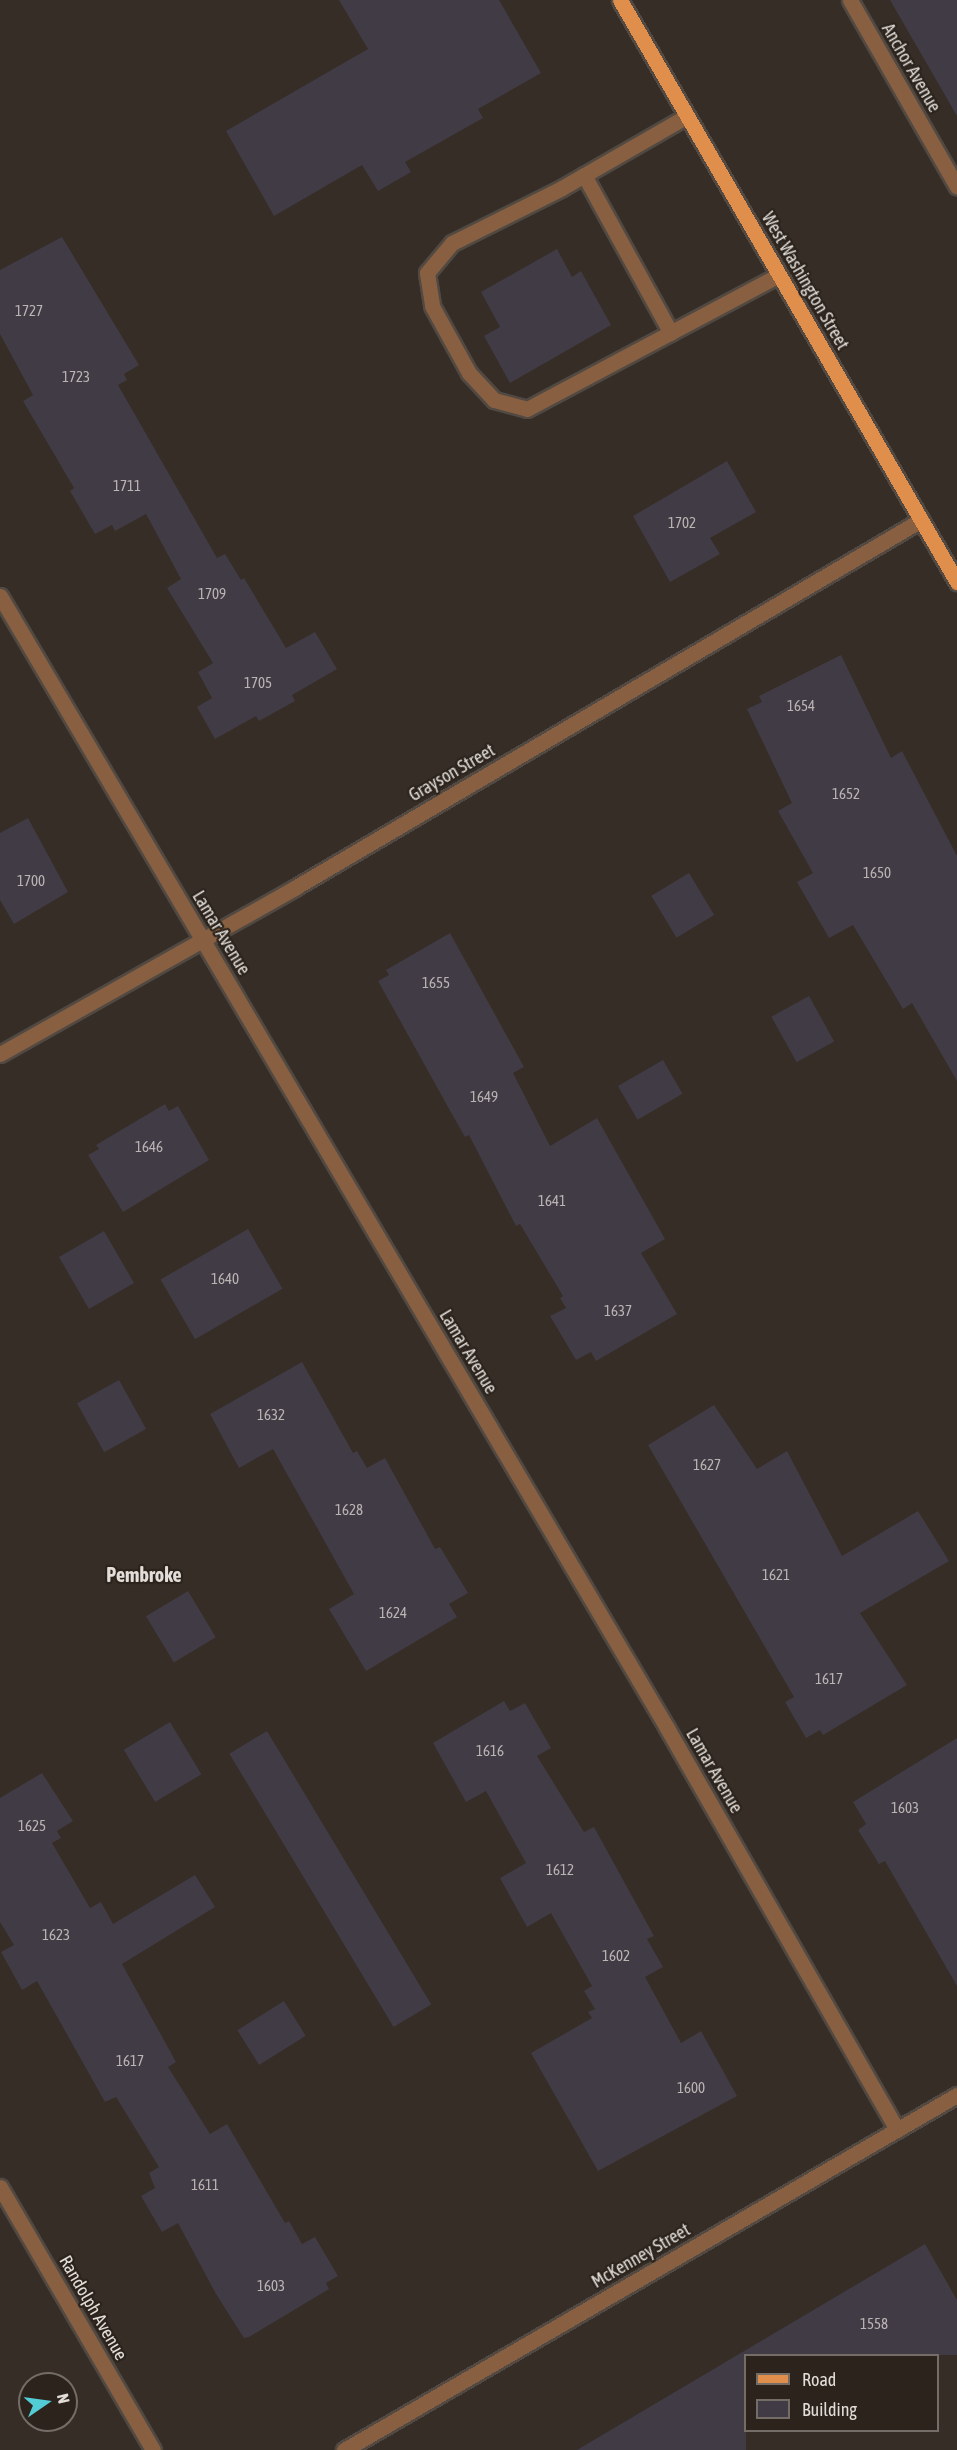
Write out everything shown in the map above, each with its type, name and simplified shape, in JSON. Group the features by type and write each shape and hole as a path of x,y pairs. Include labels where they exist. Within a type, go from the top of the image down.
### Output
{"main road":[{"name":"West Washington Street","path":"620,0 957,582"}],"street":[{"name":"Anchor Avenue","path":"850,0 957,187"},
{"path":"687,116 584,175 452,243 427,273 432,306 469,373 494,400 527,409 779,275"},
{"path":"584,175 670,333"},
{"name":"Grayson Street","path":"0,1054 202,939 921,520"},
{"name":"Lamar Avenue","path":"0,596 667,1728 897,2130"},
{"name":"McKenney Street","path":"344,2450 957,2095"},
{"name":"Randolph Avenue","path":"0,2187 153,2450"}],"building":[{"path":"339,0 499,0 541,73 478,109 483,118 405,162 411,172 378,191 362,165 274,216 226,131 368,49"},
{"path":"890,0 957,0 957,116"},
{"path":"62,237 139,365 124,374 127,380 118,385 217,558 225,554 241,580 244,578 286,648 315,632 337,669 292,695 295,701 259,721 256,716 215,739 197,707 212,698 198,672 213,663 167,588 181,579 146,514 115,531 112,525 95,534 70,491 74,488 23,401 33,395 0,334 0,270"},
{"path":"557,249 572,277 581,271 611,325 510,383 484,336 500,327 481,292"},
{"path":"727,461 756,512 710,538 720,554 670,582 633,516"},
{"path":"841,655 891,758 902,751 957,856 957,1081 912,1003 903,1009 853,925 829,938 797,882 813,873 778,811 792,803 747,709 762,702 759,696"},
{"path":"28,818 68,892 14,924 0,900 0,833"},
{"path":"689,873 714,915 677,938 651,896"},
{"path":"450,933 524,1067 513,1073 550,1146 597,1118 665,1239 641,1253 677,1314 596,1361 591,1352 576,1360 550,1316 566,1308 560,1298 563,1296 520,1224 516,1226 469,1135 465,1137 378,981 389,975 386,970"},
{"path":"809,996 834,1041 797,1062 771,1017"},
{"path":"663,1060 682,1094 637,1120 618,1086"},
{"path":"165,1104 169,1111 178,1106 209,1160 123,1212 88,1155 99,1149 96,1145"},
{"path":"248,1229 282,1289 195,1339 161,1280"},
{"path":"104,1231 134,1283 89,1309 59,1257"},
{"path":"302,1362 353,1453 357,1451 367,1468 385,1458 435,1549 440,1547 468,1593 449,1604 457,1617 366,1671 329,1609 354,1594 273,1449 239,1468 210,1414"},
{"path":"119,1380 146,1429 104,1452 77,1403"},
{"path":"714,1405 757,1469 787,1451 842,1556 918,1511 949,1561 860,1613 907,1685 823,1735 820,1730 806,1738 785,1702 794,1697 648,1445"},
{"path":"188,1591 216,1637 174,1663 146,1616"},
{"path":"504,1701 510,1711 525,1703 551,1748 537,1756 584,1832 594,1827 654,1936 647,1939 663,1967 645,1977 681,2043 701,2031 737,2096 598,2171 531,2053 592,2018 588,2012 595,2009 584,1991 592,1986 551,1913 527,1927 500,1878 526,1863 486,1791 466,1802 433,1743"},
{"path":"170,1722 201,1774 155,1802 124,1750"},
{"path":"267,1731 431,2004 394,2027 229,1754"},
{"path":"957,1738 957,1986 885,1861 879,1864 858,1830 866,1824 853,1802"},
{"path":"42,1773 73,1821 57,1831 61,1838 52,1843 90,1908 101,1902 113,1924 195,1875 215,1907 122,1964 176,2062 168,2067 210,2134 227,2124 285,2223 289,2221 302,2244 315,2237 338,2276 326,2283 329,2289 249,2337 244,2338 216,2294 178,2223 162,2232 141,2196 155,2188 149,2173 159,2167 116,2097 105,2102 37,1981 22,1990 1,1952 14,1945 0,1922 0,1798"},
{"path":"284,2001 306,2036 259,2065 237,2030"},
{"path":"925,2244 957,2300 957,2355 744,2354 746,2450 577,2450"}],"district":[{"name":"Pembroke","path":"144,1574"}]}
